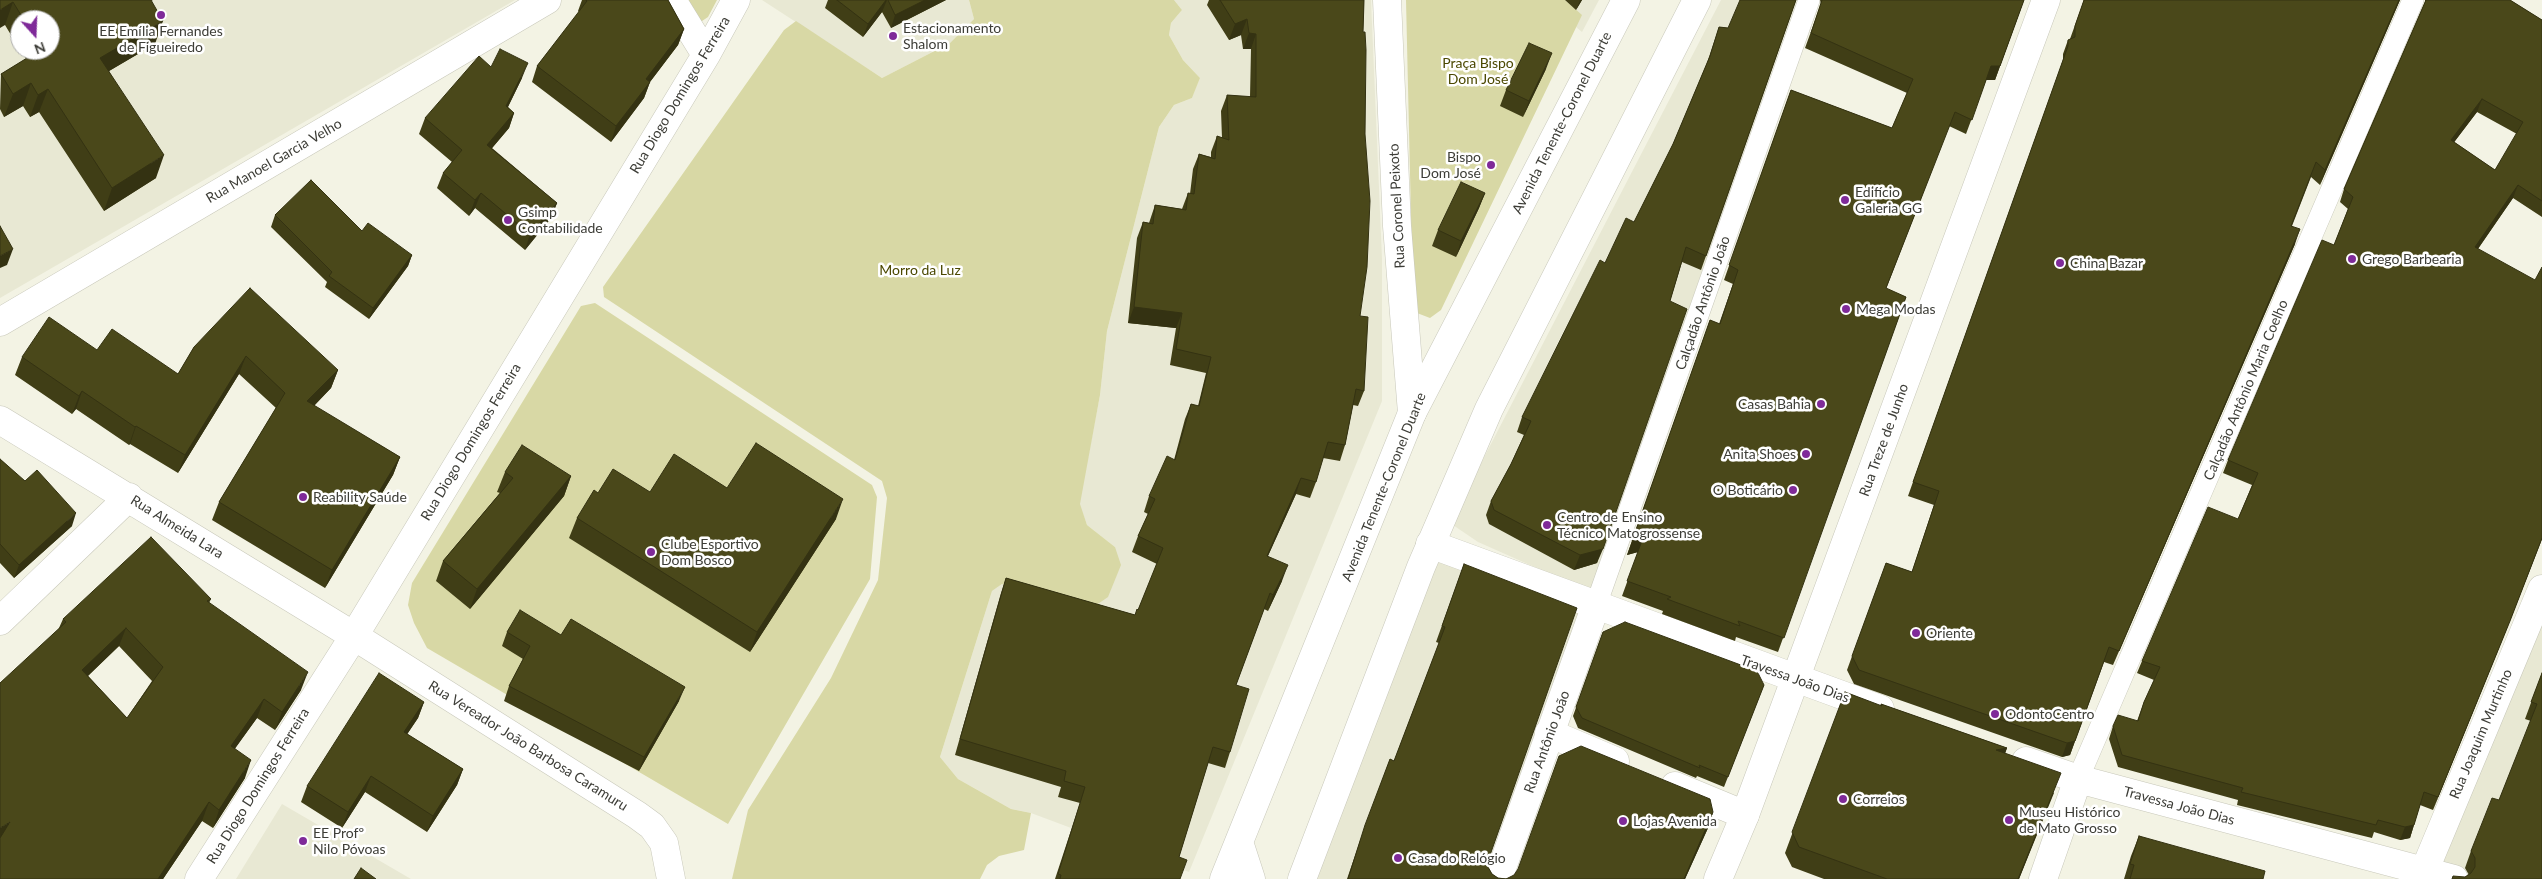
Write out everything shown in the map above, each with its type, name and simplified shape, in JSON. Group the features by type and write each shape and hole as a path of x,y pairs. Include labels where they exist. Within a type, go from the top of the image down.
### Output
{"street":[{"name":"Rua Manoel Garcia Velho","path":"0,322 547,0"},
{"path":"672,0 706,55"},
{"name":"Rua Diogo Domingos Ferreira","path":"199,879 354,636 706,55 736,0"},
{"name":"Rua Coronel Peixoto","path":"1387,0 1397,226 1412,413"},
{"name":"Avenida Tenente-Coronel Duarte","path":"1224,879 1240,845 1412,413 1626,0"},
{"path":"1302,879 1430,544 1489,409 1698,0"},
{"name":"Calçadão Antônio João","path":"1596,605 1809,0"},
{"name":"Rua Treze de Junho","path":"1718,879 1745,816 2046,0"},
{"name":"Calçadão Antônio Maria Coelho","path":"2078,780 2414,0"},
{"name":"Rua Almeida Lara","path":"0,420 354,636"},
{"path":"0,621 129,497"},
{"name":"Travessa João Dias","path":"1430,544 1795,680 1905,718"},
{"name":"Rua Joaquim Murtinho","path":"2422,875 2542,589"},
{"name":"Rua Antônio João","path":"1498,879 1596,605"},
{"name":"Rua Vereador João Barbosa Caramuru","path":"354,636 652,826 664,843 671,879"},
{"path":"1550,733 1745,816"},
{"name":"Travessa João Dias","path":"2005,754 2078,780 2422,875 2454,879"},
{"path":"2043,879 2078,780"},
{"path":"1240,845 1251,879"}],"shaded area":[{"path":"0,0 515,0 0,298"},
{"path":"762,0 969,0 974,19 950,43 882,78"},
{"path":"1174,0 1371,0 1382,259 1382,401 1189,872 1031,813 1011,809 958,779 940,757 992,591 1002,584 1092,608 1115,547 1087,525 1079,504 1100,395 1107,331 1159,127 1174,105 1192,98 1200,78 1183,60 1169,35 1171,23 1182,10"},
{"path":"1544,0 1599,0 1582,32"},
{"path":"1721,0 1796,0 1591,592 1478,542 1450,523"},
{"path":"1433,557 1584,610 1481,879 1313,879"},
{"path":"2542,605 2542,879 2471,879 2435,869"},
{"name":"EE Profº Nilo Póvoas","path":"282,804 411,879 236,879"}],"green space":[{"path":"685,0 717,0 708,17 699,23"},
{"name":"Morro da Luz","path":"969,0 1174,0 1182,10 1171,23 1169,35 1183,60 1200,78 1192,98 1174,105 1159,127 1107,331 1100,395 1080,504 1087,525 1115,547 1121,565 1108,597 1092,608 1002,584 992,591 940,757 958,779 1011,809 1031,813 1024,850 999,856 987,865 980,879 732,879 748,810 831,678 878,580 887,498 882,481 604,297 603,287 784,30 796,21 882,78 950,43 974,19"},
{"name":"Praça Bispo Dom José","path":"1406,0 1565,0 1582,15 1441,310 1430,318 1417,313 1413,304"},
{"name":"Clube Esportivo Dom Bosco","path":"595,303 872,485 877,497 870,579 728,824 427,648 414,623 408,605 412,583 581,306"}],"building":[{"path":"0,0 151,0 163,21 100,58 164,155 112,188 48,89 38,95 31,83 13,94 1,74 24,60 60,60 60,10 18,10 13,2 0,10"},
{"path":"586,0 668,0 684,29 646,79 650,82 616,126 537,66"},
{"path":"837,0 886,0 868,24"},
{"path":"888,0 925,0 895,15"},
{"path":"1220,0 1364,0 1363,32 1365,32 1366,50 1365,134 1370,201 1367,267 1360,316 1368,317 1364,391 1356,389 1345,445 1328,442 1316,482 1301,478 1267,556 1288,565 1273,595 1270,593 1236,685 1249,689 1230,752 1213,747 1179,857 1187,860 1180,879 1060,879 1061,875 1058,874 1085,787 1064,781 1066,771 960,739 1006,578 1135,615 1163,548 1138,536 1155,499 1149,496 1167,456 1175,460 1191,404 1199,406 1211,357 1176,349 1182,313 1134,307 1143,222 1153,224 1155,205 1186,210 1188,193 1194,194 1199,154 1215,159 1217,136 1229,140 1227,95 1256,97 1256,34 1249,33 1247,19 1235,24"},
{"path":"1740,0 1796,0 1706,256 1686,247 1670,301 1687,309 1603,549 1580,555 1494,510 1491,501 1531,421 1522,417 1600,260 1605,263 1626,218 1634,222 1673,144 1710,56 1719,27 1728,28"},
{"path":"1822,0 2024,0 2000,66 1991,66 1972,120 1955,112 1886,288 1906,297 1784,638 1738,621 1740,626 1667,599 1671,597 1627,581 1643,538 1632,541 1710,320 1720,324 1738,270 1729,265 1791,90 1892,128 1913,79 1811,33"},
{"path":"2084,0 2399,0 2325,170 2316,162 2291,226 2300,229 2119,651 2109,647 2075,741 2067,743 1859,670 1852,656 1886,563 1912,572 1939,491 1913,482 2068,46 2068,40 2075,37 2075,26"},
{"path":"2426,0 2510,0 2542,20 2542,201 2518,185 2475,247 2535,280 2542,267 2542,538 2438,797 2424,792 2414,825 2405,827 2378,820 2376,825 2241,792 2243,788 2122,755 2113,726 2118,715 2138,721 2144,702 2160,667 2142,661 2208,507 2238,519 2258,473 2228,460 2322,240 2334,245 2353,197 2344,189","holes":["2482,99 2523,122 2495,170 2451,140"]},
{"path":"1529,43 1552,53 1529,101 1506,90"},
{"path":"500,49 528,63 506,106 514,113 487,145 557,203 530,234 481,193 475,200 443,173 462,150 425,118 479,56 491,67"},
{"path":"311,180 362,231 368,223 412,255 373,308 329,276 332,272 275,215"},
{"path":"1461,182 1485,193 1461,241 1438,230"},
{"path":"0,226 13,249 0,256"},
{"path":"250,288 338,370 307,401 400,457 332,570 219,502 285,393 246,356 185,455 135,427 82,391 79,396 22,357 49,317 97,350 112,329 178,374 194,347"},
{"path":"756,443 843,499 757,632 577,518 594,490 598,493 613,469 650,492 674,454 727,488"},
{"path":"522,445 571,476 477,589 443,561 513,478 505,472"},
{"path":"0,459 25,481 37,470 76,513 19,565 0,544"},
{"path":"151,537 211,599 207,601 308,672 282,712 264,699 231,746 251,760 219,810 209,802 158,879 0,879 0,838 10,822 0,828 0,683 66,622 63,619","holes":["126,628 163,667 127,718 82,670"]},
{"path":"1464,564 1577,608 1489,858 1488,867 1492,874 1498,878 1506,879 1348,879 1365,825 1390,759 1394,761 1445,627 1442,626"},
{"path":"520,610 561,635 571,619 685,687 644,757 509,686 530,646 507,632"},
{"path":"1625,622 1757,671 1764,685 1728,777 1699,765 1700,768 1582,718 1576,707 1603,632"},
{"path":"379,673 424,702 404,732 463,769 433,816 371,776 348,812 307,786"},
{"path":"2542,673 2542,879 2452,879 2453,876 2465,877 2475,867 2475,858 2471,851 2492,798 2499,800 2537,704 2531,702"},
{"path":"1845,692 2007,748 1996,750 2061,773 2018,879 1887,879 1799,847 1792,832"},
{"name":"Lojas Avenida","path":"1581,746 1710,799 1713,812 1684,879 1506,879 1514,875 1518,869 1559,756"},
{"path":"2139,836 2265,871 2263,879 2130,879 2134,865 2130,864"},
{"path":"361,868 376,879 354,879"}],"place":[{"name":"EE Emília Fernandes de Figueiredo","path":"161,15"},
{"name":"Estacionamento Shalom","path":"893,36"},
{"name":"Bispo Dom José","path":"1491,165"},
{"name":"Edifício Galeria GG","path":"1845,200"},
{"name":"Gsimp Contabilidade","path":"508,220"},
{"name":"Grego Barbearia","path":"2352,259"},
{"name":"China Bazar","path":"2060,263"},
{"name":"Mega Modas","path":"1846,309"},
{"name":"Casas Bahia","path":"1821,404"},
{"name":"Anita Shoes","path":"1806,454"},
{"name":"O Boticário","path":"1793,490"},
{"name":"Reability Saúde","path":"303,497"},
{"name":"Centro de Ensino Técnico Matogrossense","path":"1547,525"},
{"name":"Clube Esportivo Dom Bosco","path":"651,552"},
{"name":"Oriente","path":"1916,633"},
{"name":"OdontoCentro","path":"1995,714"},
{"name":"Correios","path":"1843,799"},
{"name":"Museu Histórico de Mato Grosso","path":"2009,820"},
{"name":"Lojas Avenida","path":"1623,821"},
{"name":"EE Profº Nilo Póvoas","path":"303,841"},
{"name":"Casa do Relógio","path":"1398,858"}]}
